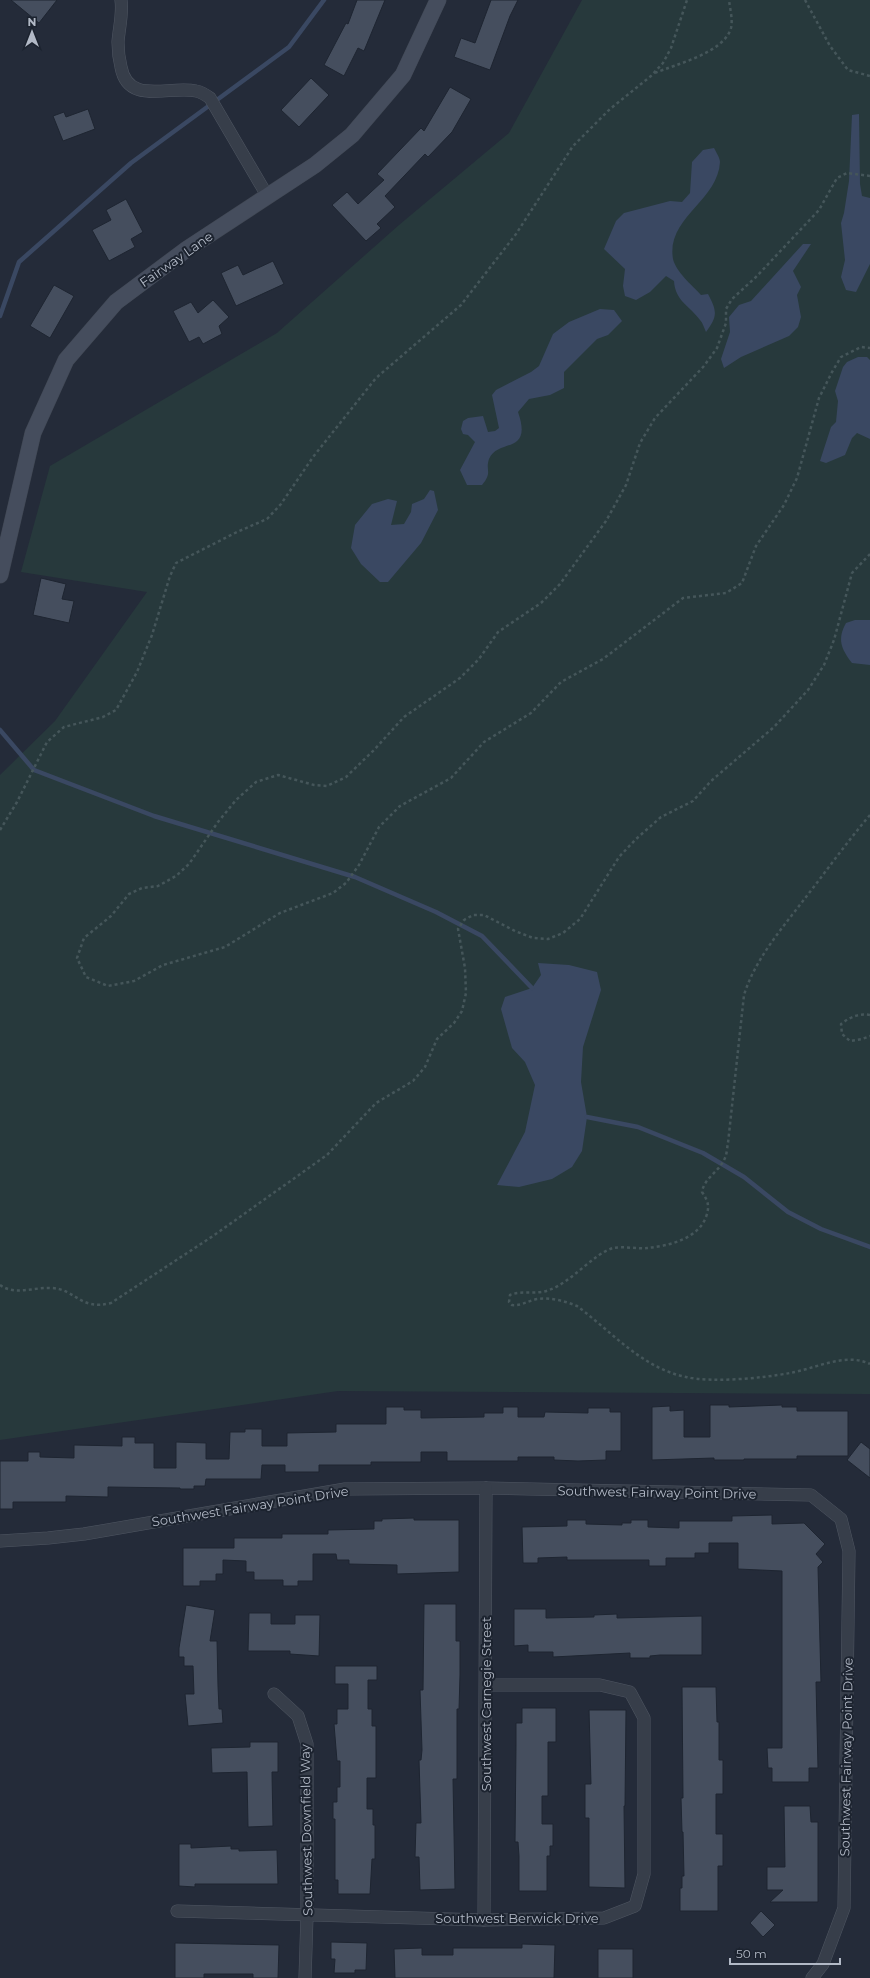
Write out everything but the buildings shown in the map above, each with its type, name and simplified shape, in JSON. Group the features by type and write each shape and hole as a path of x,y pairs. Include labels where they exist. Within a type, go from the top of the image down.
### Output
{"street":[{"path":"121,0 122,7 118,44 121,69 127,80 135,88 145,92 185,90 198,91 210,98 268,197"},
{"name":"Fairway Lane","path":"0,576 33,433 66,360 116,302 187,249 315,166 352,135 403,75 438,0"},
{"name":"Southwest Fairway Point Drive","path":"0,1541 84,1534 345,1489 486,1488 811,1495 841,1519 849,1550 844,1908 823,1964 815,1977"},
{"name":"Southwest Carnegie Street","path":"484,1920 486,1488"},
{"name":"Southwest Berwick Drive","path":"177,1911 484,1920 604,1918 635,1906 644,1874 644,1718 630,1692 600,1685 486,1685"},
{"name":"Southwest Downfield Way","path":"274,1694 298,1716 307,1744 307,1916 305,1978"}],"path":[{"path":"0,830 17,802 47,742 52,736 64,727 103,717 116,710 137,672 152,635 168,582 176,563 237,532 267,519 281,504 313,457 376,378 461,305 516,234 573,146 610,109 653,74 663,63 672,48 687,0"},
{"path":"653,74 717,47 726,38 731,27 729,0"},
{"path":"805,0 830,46 848,70 870,76"},
{"path":"870,176 847,173 837,178 819,210 756,277 732,299 726,309 726,323 717,348 704,366 655,418 640,443 626,485 606,522 560,584 541,603 498,632 479,658 460,678 404,717 374,750 346,777 327,786 314,785 278,775 256,782 236,800 218,822 189,864 176,876 158,886 142,888 129,894 111,916 84,938 77,958 86,977 108,986 134,981 163,965 225,947 280,913 333,893 346,883 359,866 379,827 400,806 451,778 484,742 531,713 561,682 603,658 683,598 726,593 742,583 756,546 784,505 797,478 819,398 832,372 841,357 861,347 870,348"},
{"path":"0,1285 14,1291 51,1288 78,1298 89,1305 100,1306 111,1303 213,1236 327,1155 376,1103 413,1082 425,1066 437,1039 454,1023 462,1011 466,993 465,968 458,930 464,920 474,915 484,914 515,931 533,938 548,938 563,933 580,919 619,857 636,839 661,817 693,802 711,781 774,727 808,690 824,665 834,640 852,574 858,565 870,554"},
{"path":"870,815 782,928 749,979 742,1008 728,1142 725,1158 715,1172 703,1183 702,1192 708,1201 708,1212 704,1223 690,1236 672,1244 647,1248 614,1248 564,1283 548,1291 537,1293 516,1293 510,1295 510,1302 512,1305 519,1306 538,1299 564,1301 577,1306 646,1360 664,1370 686,1377 713,1379 789,1374 831,1362 852,1360 870,1364"},
{"path":"870,1016 864,1014 850,1017 841,1024 842,1034 850,1041 870,1036"}],"shaded area":[{"path":"582,0 870,0 870,1394 338,1391 0,1440 0,775 55,721 147,592 21,572 50,466 277,333 399,225 509,133"}],"water":[{"path":"859,114 860,184 862,196 870,198 870,264 856,292 846,290 841,277 845,260 841,223 849,181 852,115"},
{"path":"714,148 720,160 717,176 711,188 684,221 677,232 673,245 673,259 677,269 701,295 708,294 713,305 715,313 713,322 706,332 701,321 677,294 674,281 666,276 650,292 636,300 625,296 623,286 625,269 604,249 616,221 624,213 670,201 682,202 690,193 692,162 703,150"},
{"path":"803,244 811,244 793,271 801,287 797,295 801,317 798,327 789,336 741,357 724,368 721,359 730,332 729,317 739,305 751,301"},
{"path":"600,309 614,310 622,321 608,335 597,339 564,372 564,388 550,395 529,399 518,412 521,435 518,440 493,453 488,463 487,477 482,485 467,485 460,470 475,442 468,435 463,434 461,429 463,421 468,418 483,416 488,432 495,431 499,428 492,395 496,390 531,372 539,366 553,334 569,322"},
{"path":"858,357 867,357 870,360 870,439 857,433 852,438 845,455 826,463 820,461 831,427 836,422 838,401 835,391 843,367 847,362"},
{"path":"430,490 434,491 438,510 421,543 388,582 380,582 361,564 351,548 355,525 372,504 388,499 397,501 391,525 404,524 411,512 412,504 424,499"},
{"path":"855,620 870,620 870,665 852,663 843,648 841,639 843,629 846,623"},
{"path":"538,963 569,965 597,972 601,990 583,1047 581,1082 587,1117 582,1151 572,1167 552,1179 519,1187 497,1185 525,1132 535,1085 525,1062 512,1048 501,1009 505,997 532,988 541,975"}],"waterway":[{"path":"0,316 19,262 131,163 289,47 324,0"},
{"path":"0,730 34,770 154,816 355,877 436,912 482,936 532,988"},
{"path":"587,1117 638,1127 703,1153 744,1177 788,1212 821,1229 870,1247"}]}
